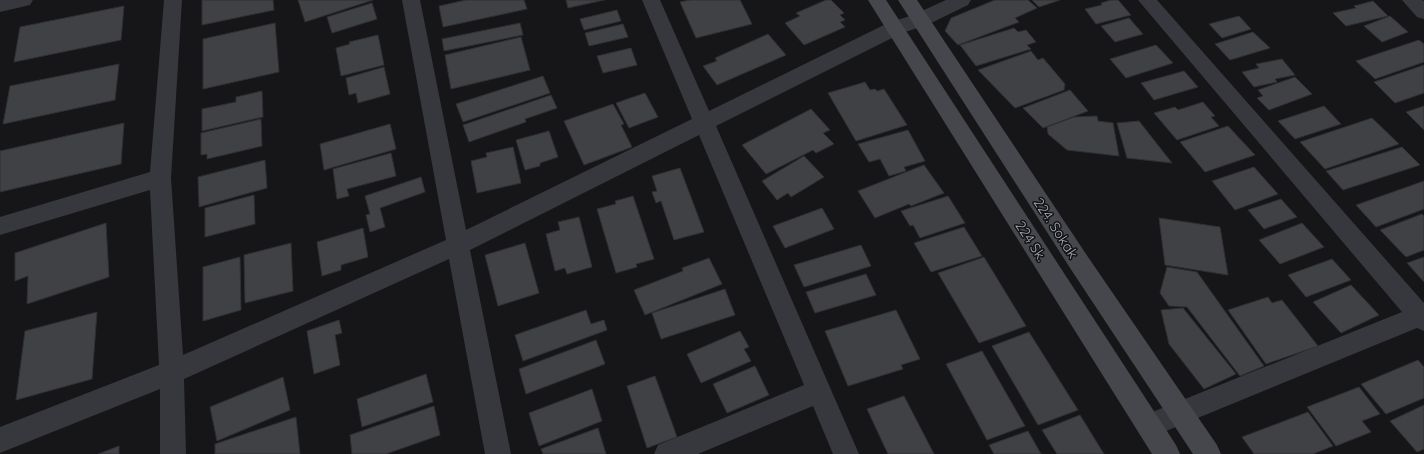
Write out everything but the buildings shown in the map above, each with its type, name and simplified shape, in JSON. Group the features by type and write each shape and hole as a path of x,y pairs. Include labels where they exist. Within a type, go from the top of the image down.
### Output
{"street":[{"path":"0,5 24,0"},
{"path":"173,0 160,178 172,372 173,454"},
{"path":"411,0 498,454"},
{"path":"651,0 846,454"},
{"path":"876,0 895,28"},
{"name":"224. Sokak","path":"907,0 1084,270 1208,454"},
{"path":"0,440 172,372 458,245 703,122 895,28 920,20 962,0"},
{"path":"1147,0 1423,317 1149,426"},
{"path":"1411,0 1424,12"},
{"name":"224 Sk.","path":"895,28 1167,454"},
{"path":"0,226 160,178"},
{"path":"666,454 819,391"}]}
